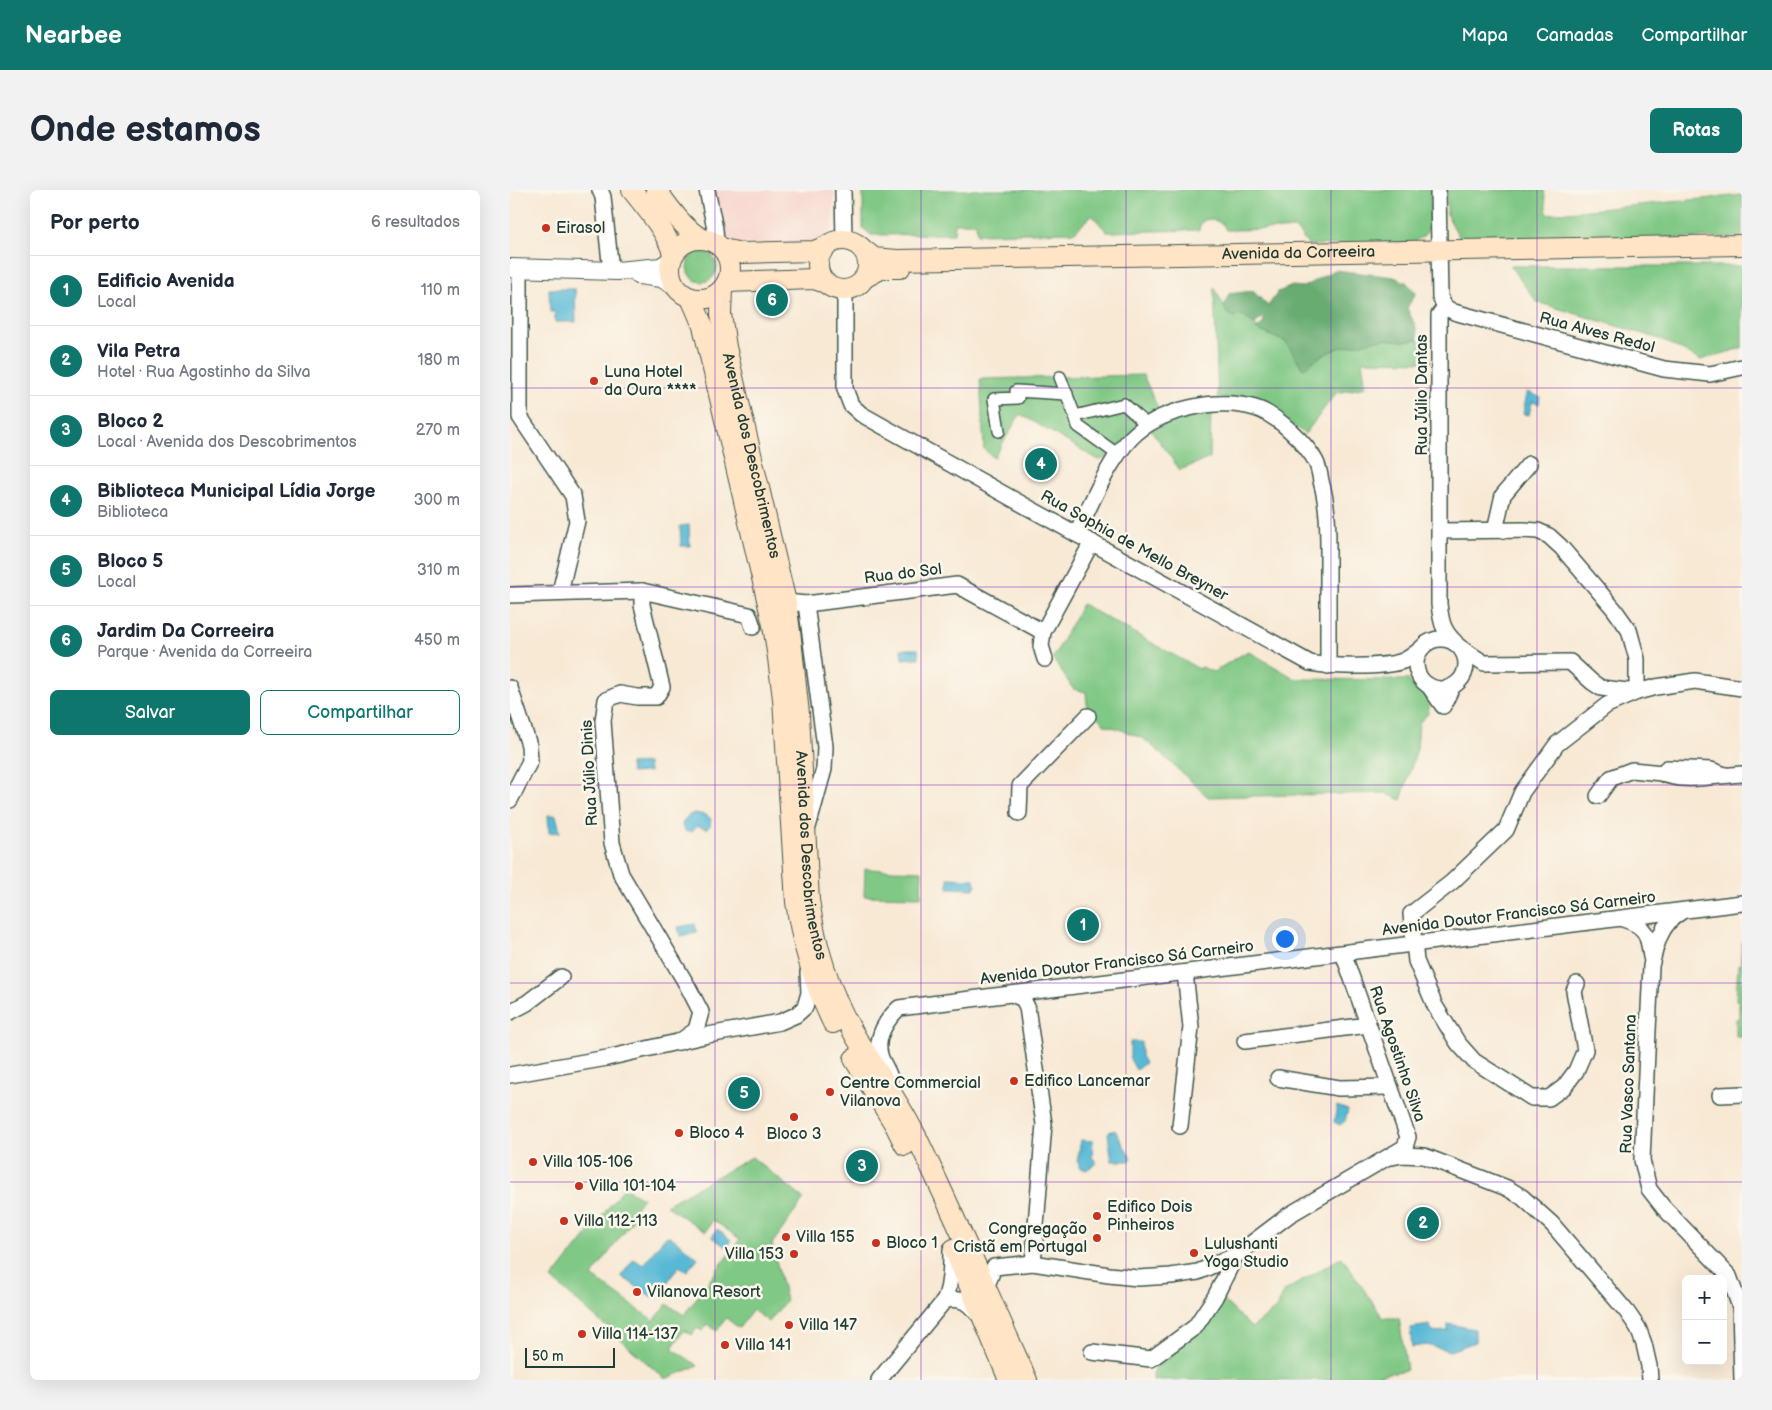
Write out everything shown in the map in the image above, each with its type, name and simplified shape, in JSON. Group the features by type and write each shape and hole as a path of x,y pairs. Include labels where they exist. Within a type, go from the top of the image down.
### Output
{"main road":[{"path":"632,190 671,246 671,277 674,285 684,295 691,298 708,298 725,286 814,279 836,286"},
{"path":"656,190 690,232 713,243 741,253 814,251 843,244 865,253 868,262 864,278"},
{"path":"672,257 685,242 713,243"},
{"path":"713,243 730,265 725,286"},
{"path":"836,286 820,274 818,267 819,259 843,244"},
{"name":"Avenida da Correeira","path":"843,244 874,258 897,260 1438,254 1742,253"},
{"name":"Avenida da Correeira","path":"836,286 856,286 864,278 883,268 1742,245"},
{"name":"Avenida dos Descobrimentos","path":"725,286 721,314 726,347 786,602 797,683 809,900 813,925 828,979 856,1037 900,1105 953,1215 1027,1380"},
{"name":"Avenida dos Descobrimentos","path":"691,298 707,343 773,625 783,699 796,902 800,931 808,963 821,997 841,1038 895,1125 950,1240 1009,1380"}],"street":[{"path":"600,190 603,197 614,271"},
{"path":"707,190 715,230 713,243"},
{"path":"843,190 843,244"},
{"name":"Rua Júlio Dantas","path":"1438,190 1440,297 1445,307 1439,315 1439,604 1442,624 1447,634 1458,645"},
{"path":"560,592 577,521 573,496 515,420 515,268 614,271 661,267 672,257"},
{"path":"614,271 661,278 674,285"},
{"name":"Rua Sophia de Mello Breyner","path":"836,286 845,389 851,405 878,423 1310,663 1328,666 1401,662 1431,640 1440,638 1458,645"},
{"name":"Rua Alves Redol","path":"1445,307 1454,312 1664,369 1710,374 1742,367"},
{"path":"1060,377 1078,426 1117,454"},
{"path":"999,431 994,399 1018,398 1016,391 1066,394"},
{"path":"1076,534 1117,454 1132,437 1147,425 1187,409 1228,403 1257,408 1278,421 1300,439 1317,463 1326,499 1328,533 1328,666"},
{"path":"1075,416 1124,404 1147,425"},
{"path":"1495,530 1503,495 1529,464"},
{"path":"1440,532 1538,531 1549,536 1561,547 1614,609 1629,630 1637,659 1637,692"},
{"path":"1045,659 1041,646 1043,632 1092,542"},
{"name":"Rua do Sol","path":"786,602 806,604 957,585 1043,632"},
{"path":"510,594 642,591 749,615 753,627"},
{"name":"Rua Júlio Dinis","path":"642,591 642,605 662,687 656,697 637,697 620,694 606,700 603,722 612,843 621,874 701,1012 696,1030 679,1042"},
{"path":"806,604 825,747 824,769 806,836"},
{"name":"Rua Júlio Dantas","path":"1422,647 1434,630 1439,604"},
{"path":"1458,645 1484,663 1570,662 1601,688 1637,692"},
{"path":"1422,647 1416,661 1417,670 1443,706 1456,684 1465,674 1467,664 1465,656 1458,645"},
{"path":"1456,684 1484,663"},
{"name":"Rua Sophia de Mello Breyner","path":"1382,664 1400,666 1412,671 1425,682"},
{"path":"1577,984 1574,991 1585,1050 1576,1071 1564,1087 1549,1098 1532,1098 1474,1061 1458,1044 1435,1006 1416,961 1411,914 1452,882 1506,830 1522,792 1557,744 1607,705 1637,692 1695,681 1742,688"},
{"path":"510,688 513,705 529,745 530,761 510,800"},
{"path":"1019,813 1020,786 1088,716"},
{"path":"1598,796 1611,778 1632,770 1662,773 1667,768 1711,770 1725,775 1742,774"},
{"name":"Avenida Doutor Francisco Sá Carneiro","path":"900,1105 880,1054 881,1035 891,1016 900,1008 1742,903"},
{"name":"Rua Vasco Santana","path":"1683,911 1672,917 1663,928 1655,948 1652,966 1642,1160 1649,1188 1663,1207 1735,1278 1741,1306 1742,1380"},
{"name":"Rua Vasco Santana","path":"1621,918 1636,923 1646,933 1652,966"},
{"name":"Rua Agostinho Silva","path":"1343,953 1408,1137 1405,1147 1388,1158"},
{"path":"510,1075 607,1058 780,1022 796,1015 805,1007 809,993 808,963"},
{"path":"1180,1126 1191,1027 1185,973"},
{"path":"510,1012 527,1003 561,977"},
{"path":"1012,994 1023,999 1027,1007 1044,1124 1033,1264"},
{"path":"1245,1041 1368,1025"},
{"path":"1278,1078 1340,1088 1390,1087"},
{"path":"1720,1095 1742,1094"},
{"path":"986,1288 994,1267 1033,1264 1138,1278 1198,1272 1236,1255 1290,1215 1388,1158 1402,1155 1424,1156 1507,1188 1522,1197 1552,1224 1638,1328 1650,1366 1650,1380"},
{"path":"879,1380 945,1300 950,1287 952,1270 950,1240"},
{"path":"1092,1352 1151,1360 1195,1327 1215,1297 1236,1255"},
{"path":"945,1300 957,1298 968,1302 983,1320"}],"shaded area":[{"path":"713,190 835,190 832,230 815,244 735,244 723,235"}],"green space":[{"path":"863,190 1430,190 1430,216 1429,226 1425,235 1409,244 1308,245 1296,229 1226,230 1223,224 1212,219 1204,220 1199,230 1107,232 1092,215 1075,232 977,234 976,223 955,223 954,234 871,235 863,228"},
{"path":"1447,190 1544,190 1547,214 1742,195 1742,237 1462,242 1447,215"},
{"path":"702,252 713,256 717,267 713,278 702,282 691,278 687,267 691,256"},
{"path":"1510,266 1742,266 1742,348 1700,360 1663,340 1537,302"},
{"path":"1335,270 1394,277 1406,282 1416,293 1407,308 1416,327 1418,339 1404,341 1383,339 1339,348 1322,355 1303,369 1286,342 1256,329 1264,323 1263,317 1255,324 1242,316 1234,317 1226,312 1224,306 1229,294 1253,291 1268,306 1278,292 1292,286 1303,287"},
{"path":"1214,287 1227,312 1242,316 1255,324 1256,329 1286,342 1303,369 1322,355 1339,348 1383,339 1404,341 1418,339 1432,362 1362,361 1366,387 1336,393 1305,434 1261,402 1218,397"},
{"path":"1143,375 1162,417 1117,454 1099,460 1020,414 994,458 984,449 980,379"},
{"path":"1211,410 1210,458 1180,470 1151,430 1191,413"},
{"path":"1082,604 1199,669 1202,667 1213,672 1248,651 1296,679 1408,680 1430,700 1428,714 1419,723 1417,749 1401,800 1386,793 1208,797 1144,739 1105,725 1087,706 1086,692 1073,689 1053,658"},
{"path":"865,869 922,871 921,897 864,896"},
{"path":"1742,941 1742,1037 1736,1037 1736,1019 1739,1018 1739,1002 1736,1000 1738,964 1740,966"},
{"path":"752,1157 804,1199 772,1244 786,1300 769,1322 753,1310 739,1328 726,1318 717,1331 707,1324 702,1331 697,1328 692,1335 684,1330 672,1348 698,1366 665,1379 552,1279 624,1188 643,1198 631,1215 634,1218 592,1276 654,1321 667,1304 684,1315 740,1239 713,1220 705,1232 666,1205"},
{"path":"1342,1257 1383,1318 1399,1318 1407,1370 1377,1375 1378,1380 1153,1380 1154,1362 1219,1296 1252,1328 1278,1307 1283,1292"}],"water":[{"path":"549,289 575,289 576,322 555,322 555,312 550,312"},
{"path":"1527,392 1540,397 1539,404 1532,402 1529,415 1523,414"},
{"path":"689,525 690,546 681,546 680,526"},
{"path":"901,649 918,649 919,658 902,659"},
{"path":"648,763 649,772 631,773 630,764"},
{"path":"695,813 706,815 711,819 710,826 707,829 697,826 693,831 686,832 682,825 687,817"},
{"path":"548,815 556,815 560,832 549,833"},
{"path":"948,878 974,879 976,886 974,886 974,889 948,888"},
{"path":"695,924 697,933 680,936 678,927"},
{"path":"1130,1042 1141,1042 1141,1056 1145,1063 1136,1070 1130,1059"},
{"path":"1337,1106 1348,1110 1345,1121 1340,1125 1334,1122"},
{"path":"1115,1130 1131,1158 1130,1161 1112,1161 1108,1134"},
{"path":"1081,1140 1093,1141 1092,1157 1097,1163 1086,1170 1079,1167 1077,1162"},
{"path":"717,1229 731,1240 726,1247 712,1237"},
{"path":"670,1236 698,1258 687,1271 679,1266 657,1297 652,1297 621,1276 634,1259 643,1265 665,1237"},
{"path":"1448,1324 1475,1329 1475,1342 1450,1351 1427,1345 1412,1347 1410,1328 1430,1325 1432,1332 1448,1331"}],"place":[{"name":"Eirasol","path":"546,228"},
{"name":"Jardim Da Correeira","path":"772,300"},
{"name":"Luna Hotel da Oura ****","path":"594,381"},
{"name":"Biblioteca Municipal Lídia Jorge","path":"1041,464"},
{"name":"Edificio Avenida","path":"1083,925"},
{"name":"Edifico Lancemar","path":"1014,1081"},
{"name":"Centre Commercial Vilanova","path":"830,1092"},
{"name":"Bloco 5","path":"744,1093"},
{"name":"Bloco 3","path":"794,1117"},
{"name":"Bloco 4","path":"679,1133"},
{"name":"Villa 105-106","path":"533,1162"},
{"name":"Bloco 2","path":"862,1166"},
{"name":"Villa 101-104","path":"579,1186"},
{"name":"Edifico Dois Pinheiros","path":"1097,1216"},
{"name":"Villa 112-113","path":"564,1221"},
{"name":"Vila Petra","path":"1423,1223"},
{"name":"Villa 155","path":"786,1237"},
{"name":"Congregação Cristã em Portugal","path":"1097,1238"},
{"name":"Bloco 1","path":"876,1243"},
{"name":"Lulushanti Yoga Studio","path":"1194,1253"},
{"name":"Villa 153","path":"794,1254"},
{"name":"Vilanova Resort","path":"637,1292"},
{"name":"Villa 147","path":"789,1325"},
{"name":"Villa 114-137","path":"582,1334"},
{"name":"Villa 141","path":"725,1345"}]}
